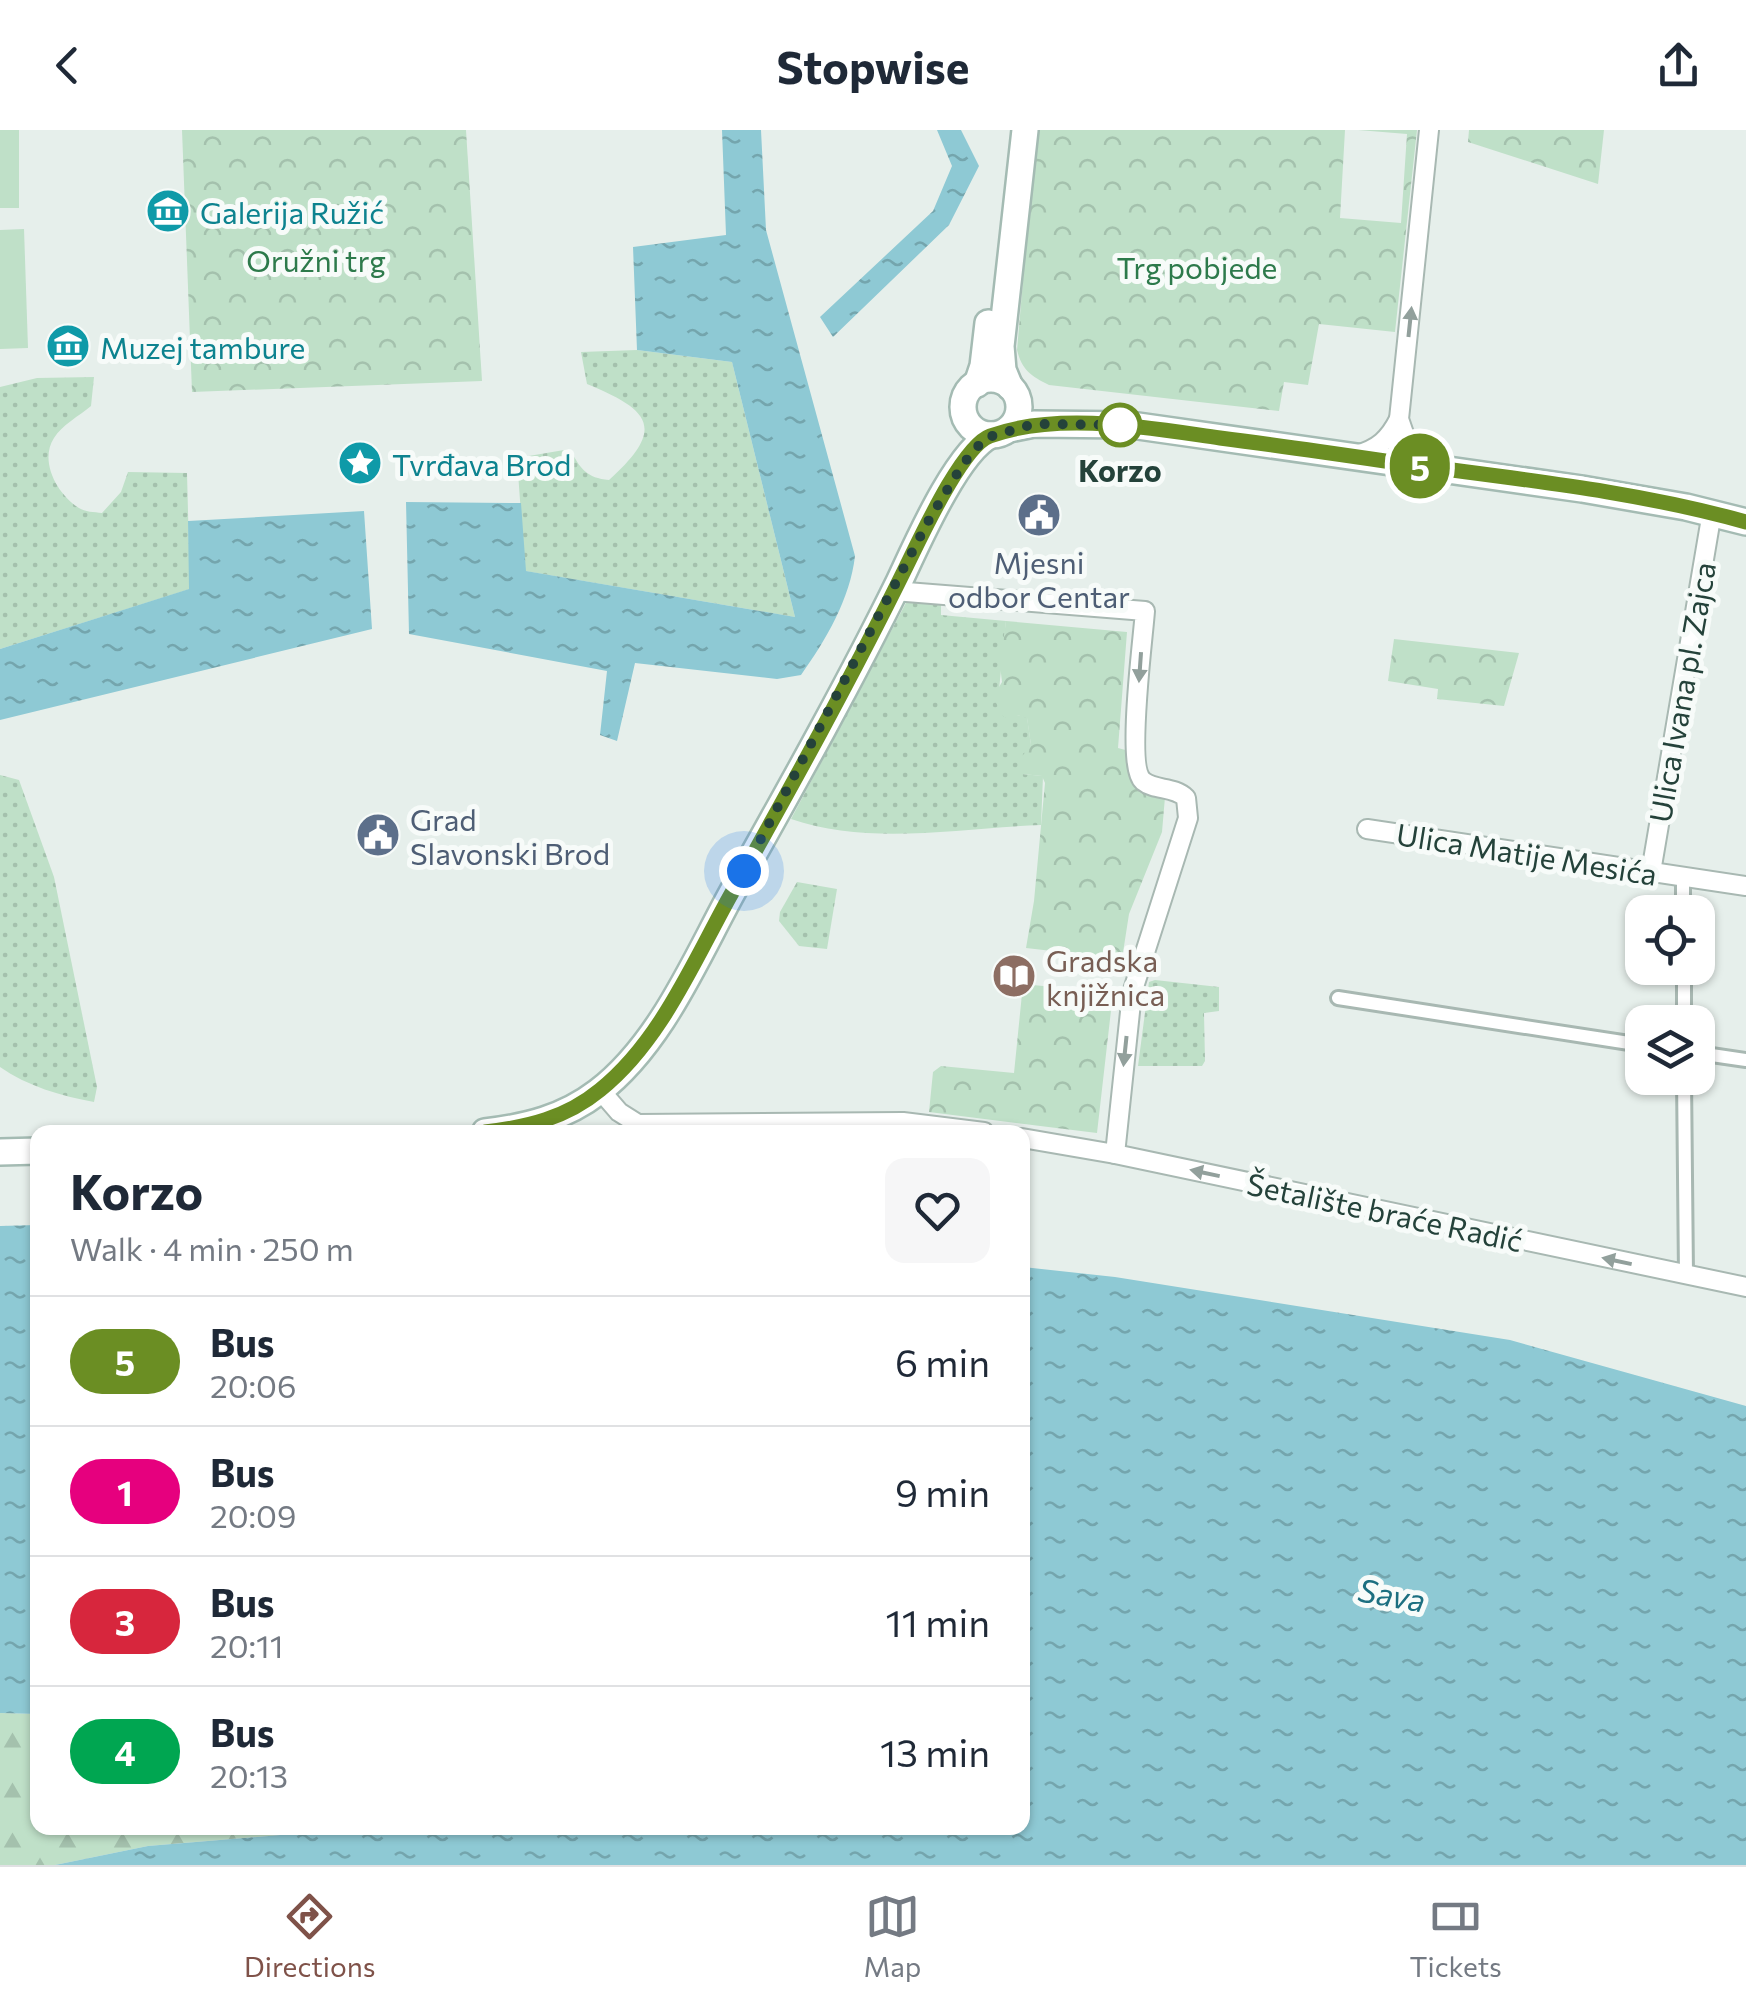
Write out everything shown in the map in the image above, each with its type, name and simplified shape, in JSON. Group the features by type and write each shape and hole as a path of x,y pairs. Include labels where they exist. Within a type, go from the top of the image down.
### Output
{"main road":[{"path":"930,518 960,437 966,396 983,366 1013,130"},
{"path":"1000,432 1019,413 1003,370 1001,346 1025,130"},
{"path":"976,384 994,380 1042,407 1131,425 1582,488 1746,518"},
{"path":"964,414 974,429 1000,432"},
{"path":"523,1125 550,1120 600,1090 652,1034 930,518 970,453 980,442 1000,432 1034,424 1131,425"},
{"path":"0,1152 30,1151"}],"street":[{"path":"1424,466 1408,445 1400,419 1429,130"},
{"path":"1352,456 1370,452 1386,441 1400,419"},
{"name":"Ulica Ivana pl. Zajca","path":"1651,872 1715,513"},
{"path":"894,590 1145,611 1136,768 1147,784 1180,792 1189,806 1186,832 1132,993 1115,1154"},
{"name":"Ulica Matije Mesića","path":"1367,828 1746,886"},
{"path":"1683,876 1683,895"},
{"path":"1338,998 1625,1042"},
{"path":"1715,1055 1746,1060"},
{"path":"600,1090 619,1112 638,1124 927,1125"},
{"path":"1684,1095 1686,1275"},
{"name":"Šetalište braće Radić","path":"1030,1139 1746,1287"}],"green space":[{"path":"0,130 19,130 19,208 0,208"},
{"name":"Oružni trg","path":"182,130 466,130 482,381 192,392"},
{"name":"Trg pobjede","path":"1036,130 1345,130 1340,218 1401,223 1407,134 1358,130 1417,130 1395,332 1319,324 1308,385 1284,382 1279,411 1043,382 1025,367 1017,350"},
{"path":"1469,130 1604,130 1598,184 1468,142"},
{"path":"24,229 28,348 0,349 0,230"},
{"path":"637,350 732,362 795,617 525,571 517,458 570,449 585,471 609,480 639,447 643,422 625,403 587,384 581,352"},
{"path":"94,377 91,406 61,429 50,447 48,457 57,486 79,508 102,513 121,492 128,472 187,473 190,589 0,649 0,387 37,378"},
{"path":"907,601 941,603 941,615 1006,621 999,690 1017,715 1027,717 1031,745 1022,774 1043,776 1041,825 883,834 851,832 791,819"},
{"path":"1006,621 1127,632 1118,748 1129,751 1137,785 1143,793 1165,797 1162,832 1129,914 1122,959 1026,948 1045,783 1042,776 1022,774 1019,760 1031,745 1027,718 1004,718 993,697 1002,682 1000,665"},
{"path":"1394,639 1519,653 1504,706 1437,699 1438,689 1388,681"},
{"path":"0,775 19,780 54,877 97,1087 94,1102 45,1089 0,1067"},
{"path":"797,882 837,889 827,949 799,946 779,921"},
{"path":"1149,982 1219,987 1219,1011 1204,1013 1202,1066 1138,1066"},
{"path":"1023,984 1113,993 1097,1133 929,1112 933,1072 941,1066 1014,1073"},
{"path":"0,1713 30,1714 30,1835 279,1835 148,1846 55,1865 0,1865"}],"water":[{"path":"722,130 761,130 766,230 855,556 836,618 801,675 777,679 635,663 617,741 600,735 607,671 409,634 406,502 521,503 526,571 795,617 732,362 637,350 633,247 726,235"},
{"path":"937,130 961,130 979,166 949,225 833,337 820,317 933,211 952,166"},
{"path":"364,511 372,629 0,720 0,649 189,589 188,521"},
{"path":"30,1225 30,1714 0,1713 0,1226"},
{"name":"Sava","path":"1030,1268 1115,1277 1510,1340 1746,1406 1746,1865 55,1865 148,1846 279,1835 1030,1835"}],"bus line":[{"name":"5","path":"531,1125 550,1120 600,1090 652,1034 774,816 930,518 963,464 980,442 991,435 1034,424 1131,425 1582,488 1686,506 1746,522"}],"place":[{"name":"Galerija Ružić","path":"168,211"},
{"name":"Muzej tambure","path":"68,346"},
{"name":"Korzo","path":"1120,425"},
{"name":"Tvrđava Brod","path":"360,463"},
{"name":"Mjesni odbor Centar","path":"1039,515"},
{"name":"Grad Slavonski Brod","path":"378,835"},
{"name":"Gradska knjižnica","path":"1014,976"}],"route":[{"path":"744,871 930,518 980,442 991,435 1034,424 1120,425"}]}
